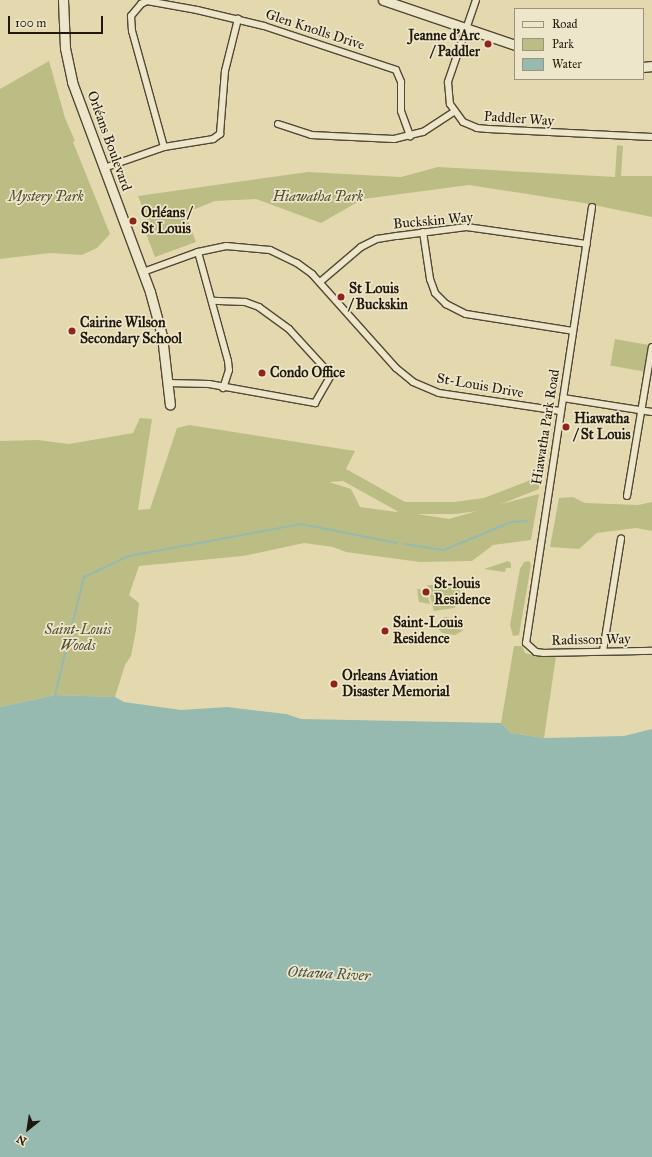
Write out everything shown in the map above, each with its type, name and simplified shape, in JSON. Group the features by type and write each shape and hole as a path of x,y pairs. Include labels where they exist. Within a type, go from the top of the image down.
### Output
{"street":[{"name":"Orléans Boulevard","path":"63,0 62,14 66,59 72,82 143,272 162,336 170,405"},
{"path":"383,0 514,44"},
{"path":"278,124 311,135 394,139 410,136 429,128 454,112 448,97 448,82 476,0"},
{"name":"Glen Knolls Drive","path":"164,147 136,51 131,16 141,4 155,1 238,19 396,70 401,82 401,111 410,136"},
{"path":"104,168 164,147 213,139 220,134 225,71 238,19"},
{"name":"Paddler Way","path":"454,112 463,122 477,128 652,137"},
{"name":"Hiawatha Park Road","path":"531,648 526,643 526,634 592,207"},
{"name":"Buckskin Way","path":"320,282 368,243 377,239 423,232 458,228 482,228 587,244"},
{"path":"423,232 430,279 435,293 446,304 466,314 573,331"},
{"name":"St-Louis Drive","path":"143,272 198,252 233,245 270,250 297,263 320,282 400,373 419,386 439,393 560,411"},
{"path":"198,252 228,361 229,370 224,388"},
{"path":"168,383 209,384 224,388 315,403 332,375 289,329 259,307 245,302 212,301"},
{"path":"627,496 652,347"},
{"path":"563,398 652,412"},
{"path":"603,651 621,538"},
{"name":"Radisson Way","path":"531,648 544,653 652,651"}],"green space":[{"name":"Mystery Park","path":"49,61 65,118 75,141 73,142 110,234 97,248 82,255 50,253 0,259 0,89"},
{"name":"Hiawatha Park","path":"617,145 623,146 621,176 652,176 652,217 584,203 469,185 363,199 321,223 256,199 215,201 185,213 196,242 155,257 145,231 149,224 138,196 308,172 401,177 438,167 615,177"},
{"path":"615,339 648,345 644,371 610,366"},
{"name":"Saint-Louis Woods","path":"140,418 152,419 138,510 150,509 177,428 189,425 355,451 346,469 405,502 454,502 484,498 541,476 539,489 501,504 539,494 531,540 493,545 472,561 420,562 346,552 333,547 304,543 243,556 139,566 129,595 139,603 136,630 131,656 125,665 115,697 55,695 0,707 0,441 38,440 69,444 133,433","holes":["343,481 397,511 397,512 360,507 351,489 329,482","477,511 449,519 417,514 455,514"]},
{"path":"573,497 585,503 638,505 652,502 652,531 636,528 597,533 579,549 550,547 559,498"},
{"path":"508,561 511,563 511,568 506,568 505,572 484,569"},
{"path":"529,561 531,565 519,635 513,636 510,625 520,569 524,562"},
{"path":"427,585 457,585 461,593 457,605 454,608 434,611"},
{"path":"417,589 426,590 430,604 419,602"},
{"path":"445,617 458,619 465,626 437,622"},
{"path":"436,626 464,630 455,635 442,633"},
{"path":"514,646 522,646 525,653 556,656 544,738 511,733 501,723"}],"water":[{"name":"Ottawa River","path":"55,695 115,697 124,702 181,710 227,707 286,714 301,719 501,723 511,733 544,738 624,736 652,729 652,1157 0,1157 0,707"}],"waterway":[{"path":"404,544 444,550 511,522 527,521"},
{"path":"55,695 84,577 129,556 301,524 397,543"}],"place":[{"name":"Jeanne d'Arc / Paddler","path":"488,44"},
{"name":"Orléans / St Louis","path":"133,221"},
{"name":"St Louis / Buckskin","path":"341,297"},
{"name":"Cairine Wilson Secondary School","path":"72,331"},
{"name":"Condo Office","path":"262,373"},
{"name":"Hiawatha / St Louis","path":"566,427"},
{"name":"St-louis Residence","path":"426,592"},
{"name":"Saint-Louis Residence","path":"385,631"},
{"name":"Orleans Aviation Disaster Memorial","path":"334,684"}]}
